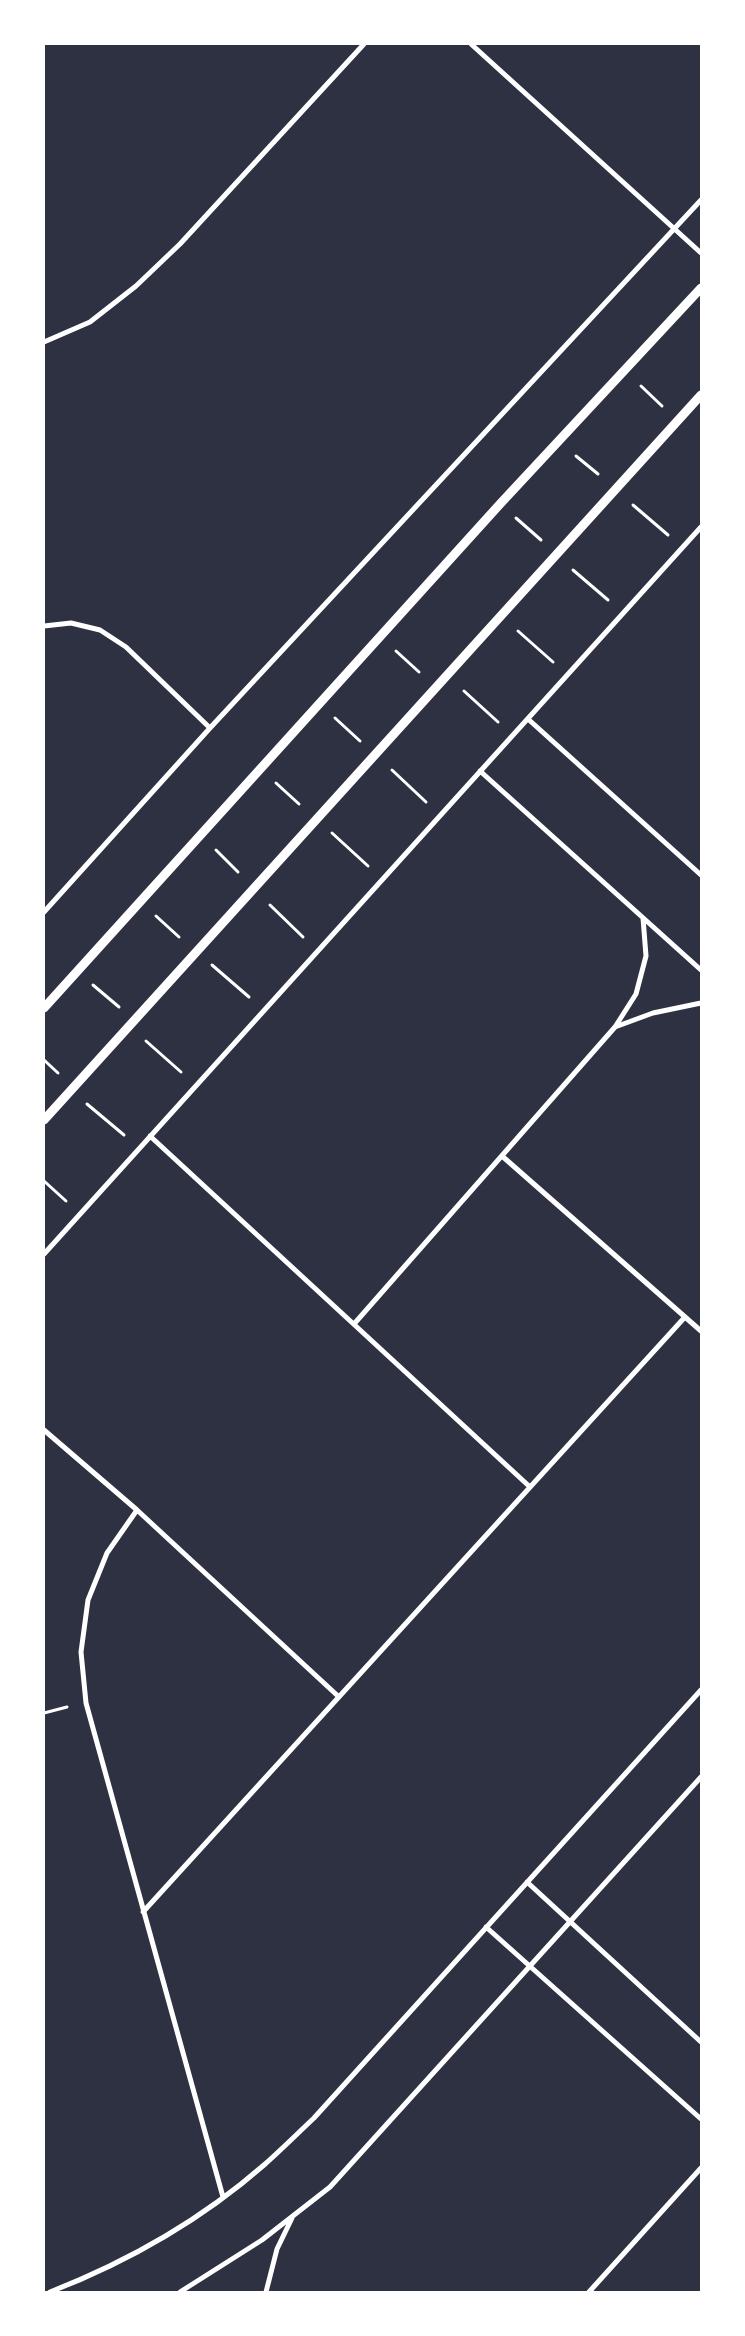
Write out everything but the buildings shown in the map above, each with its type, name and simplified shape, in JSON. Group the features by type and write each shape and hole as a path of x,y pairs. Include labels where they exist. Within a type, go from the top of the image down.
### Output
{"street":[{"path":"44,342 90,322 136,286 180,244 364,44"},
{"path":"471,44 701,253"},
{"path":"44,912 210,728 701,200"},
{"path":"44,1008 380,637 701,288"},
{"path":"44,1120 701,395"},
{"path":"44,1254 701,527"},
{"path":"44,626 71,623 100,630 126,647 210,728"},
{"path":"528,718 701,875"},
{"path":"480,771 701,970"},
{"path":"354,1324 615,1027 636,994 646,956 643,918"},
{"path":"615,1027 653,1013 701,1003"},
{"path":"150,1136 530,1487"},
{"path":"502,1156 701,1331"},
{"path":"142,1912 685,1316"},
{"path":"44,1430 136,1510 339,1697"},
{"path":"136,1510 107,1553 88,1600 81,1652 86,1703 142,1912 223,2197"},
{"path":"50,2292 87,2278 149,2246 223,2197 263,2166 314,2118 701,1690"},
{"path":"180,2292 262,2240 330,2188 701,1777"},
{"path":"527,1882 701,2042"},
{"path":"486,1927 701,2119"},
{"path":"589,2292 701,2168"},
{"path":"266,2292 277,2249 293,2216"}],"path":[{"path":"624,370 678,420"},
{"path":"501,615 568,675"},
{"path":"380,637 436,687"},
{"path":"447,676 513,735"},
{"path":"77,971 197,1085"},
{"path":"71,1090 139,1148"},
{"path":"44,1181 80,1213"}]}
